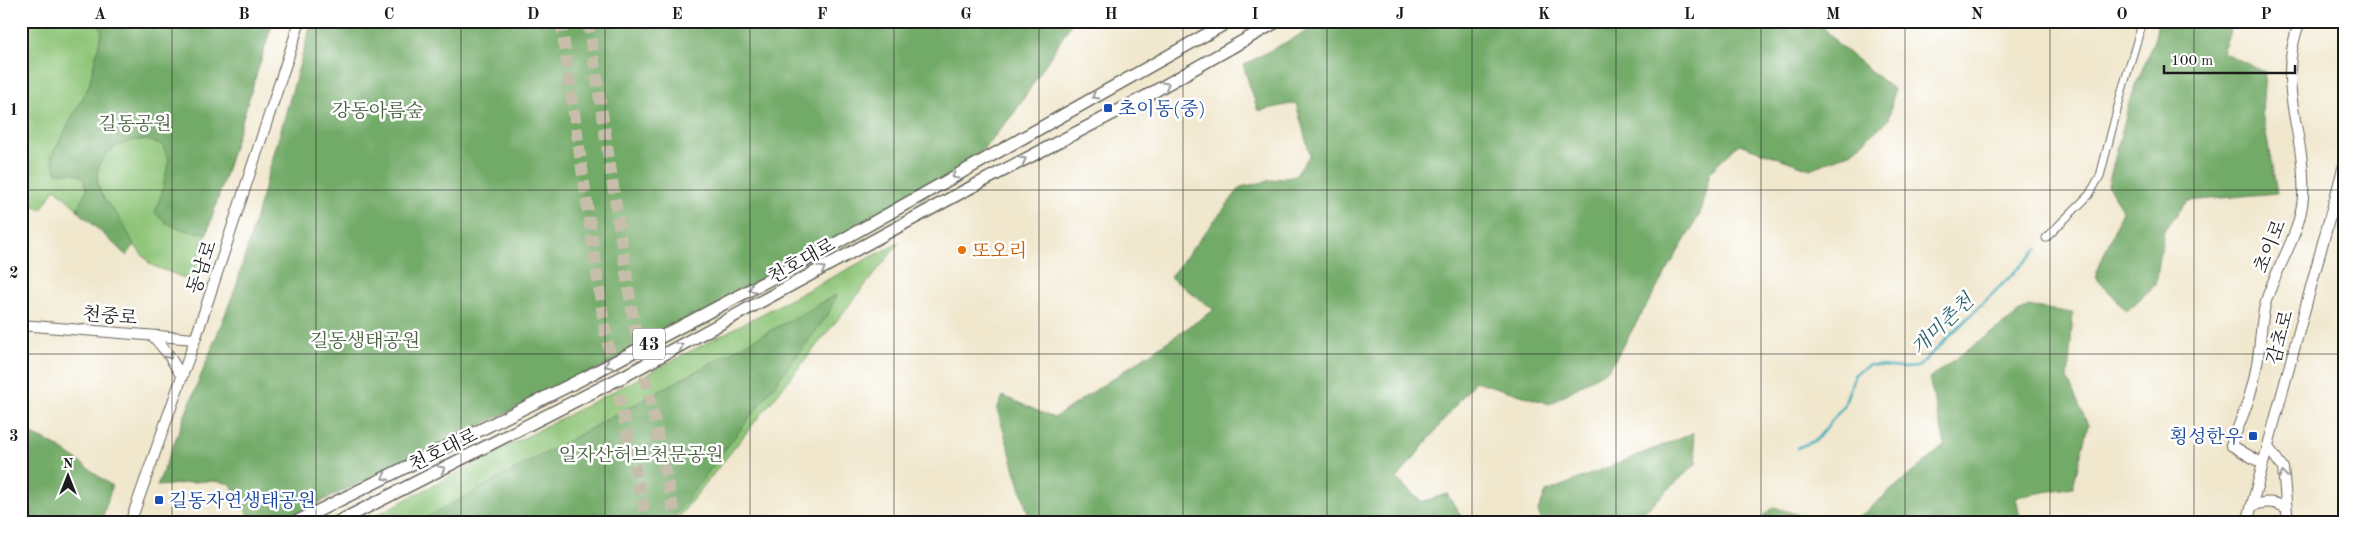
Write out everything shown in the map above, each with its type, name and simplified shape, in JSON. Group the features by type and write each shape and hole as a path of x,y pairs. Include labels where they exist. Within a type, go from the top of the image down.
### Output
{"main road":[{"name":"동남로","path":"130,523 195,339 300,21"},
{"name":"천호대로","path":"294,523 584,378 802,263 1230,21"},
{"name":"천호대로","path":"336,523 635,370 964,191 1141,99 1278,21"},
{"name":"초이로","path":"2263,464 2231,445 2253,386 2262,314 2267,298 2290,248 2301,213 2303,164 2291,104 2289,76 2290,48 2300,21"},
{"name":"감초로","path":"2247,523 2345,161"},
{"name":"천중로","path":"21,325 195,339"},
{"path":"153,336 168,354 182,377"},
{"path":"2268,446 2283,468 2288,523"},
{"path":"2252,506 2263,502 2273,502 2286,508"}],"street":[{"path":"2046,238 2089,194 2100,176 2123,87 2143,21"}],"green space":[{"name":"길동공원","path":"21,21 273,21 192,281 151,265 134,245 127,256 55,188 41,210 21,200"},
{"path":"21,21 32,21 21,42"},
{"name":"길동공원","path":"96,21 273,21 207,233 173,226 166,223 155,213 162,193 169,159 162,145 140,140 124,143 106,155 97,173 97,180 102,195 119,217 134,245 127,256 77,210 87,189 83,177 73,173 57,173 51,157 89,86 102,31"},
{"name":"길동생태공원","path":"312,21 1073,21 1015,112 958,179 621,358 276,523 254,523 237,498 231,484 203,481 157,486 236,287"},
{"path":"1326,21 1818,21 1839,45 1894,90 1889,119 1852,152 1810,169 1739,144 1710,172 1700,214 1610,368 1550,404 1475,381 1397,479 1421,502 1447,494 1466,523 1037,523 1028,514 997,409 1003,396 1054,418 1214,310 1170,277 1241,187 1295,175 1310,155 1296,103 1258,111 1243,65"},
{"path":"2158,21 2234,21 2222,52 2265,72 2262,112 2277,193 2188,201 2164,230 2156,284 2127,311 2095,277 2122,210 2108,185 2129,103 2155,37"},
{"name":"일자산허브천문공원","path":"900,242 677,519 677,523 361,523"},
{"name":"일자산허브천문공원","path":"836,295 828,315 669,523 420,523 426,518"},
{"path":"2028,306 2073,313 2068,380 2088,425 2073,487 2016,497 2021,523 1852,523 1945,445 1929,378"},
{"path":"21,433 31,434 55,445 112,486 101,523 21,523"},
{"path":"1693,433 1697,463 1632,523 1542,523 1538,511 1546,492"},
{"path":"1774,507 1824,523 1756,523"}],"waterway":[{"name":"개미촌천","path":"1797,448 1816,440 1844,406 1855,374 1869,365 1904,368 1918,367 2038,249"}],"tunnel":[{"path":"561,21 605,331 647,523"},
{"path":"588,21 634,324 676,523"}],"place":[{"name":"초이동(중)","path":"1108,108"},
{"name":"또오리","path":"962,250"},
{"name":"횡성한우","path":"2253,436"},
{"name":"길동자연생태공원","path":"159,500"}],"park label":[{"name":"강동아름숲","path":"378,110"}]}
